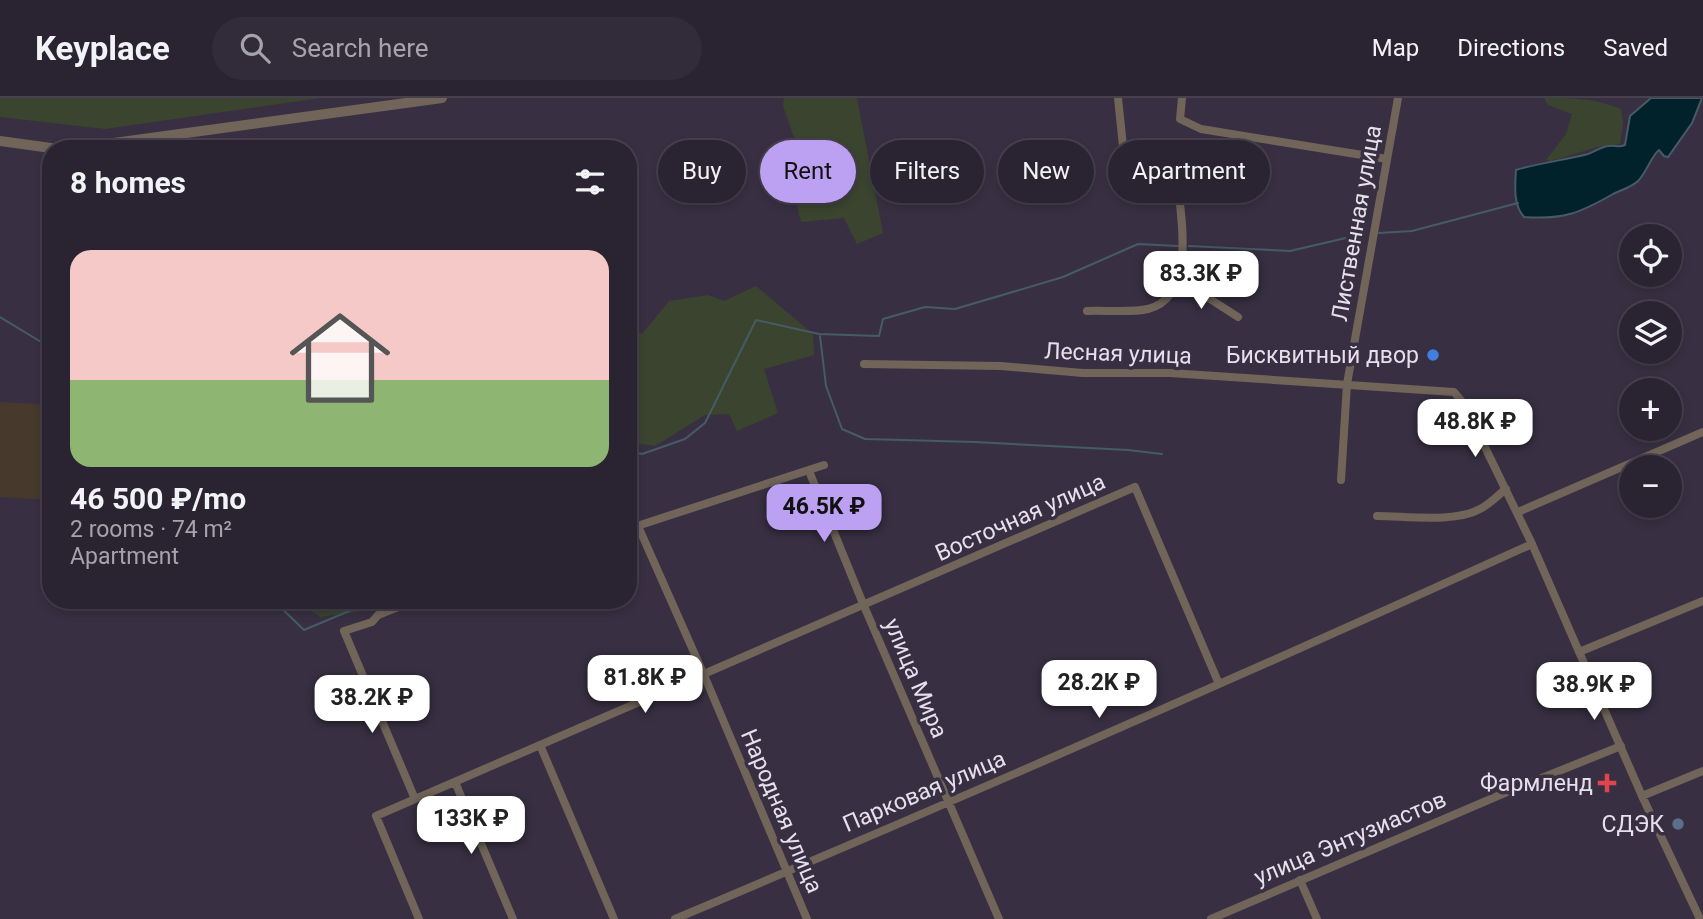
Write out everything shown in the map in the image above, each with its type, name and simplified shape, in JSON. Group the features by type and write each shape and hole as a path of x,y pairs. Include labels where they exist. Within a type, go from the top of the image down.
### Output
{"street":[{"path":"136,140 442,98"},
{"path":"1087,311 1148,309 1165,299 1175,285 1184,243 1177,180 1135,164 1124,156 1118,98"},
{"path":"1182,98 1180,119 1201,129 1387,159"},
{"name":"Лиственная улица","path":"1341,480 1347,384 1398,98"},
{"path":"0,141 42,147"},
{"path":"1175,285 1210,299 1238,317"},
{"name":"Лесная улица","path":"864,364 1002,366 1083,373 1170,373 1454,392 1464,404 1506,489"},
{"path":"1518,512 1703,432"},
{"path":"637,526 824,465"},
{"name":"улица Мира","path":"809,471 999,919"},
{"name":"Восточная улица","path":"419,919 376,816 1135,487 1219,684"},
{"path":"1377,516 1441,517 1467,514 1481,509 1506,489 1700,919"},
{"name":"Народная улица","path":"637,535 704,675 807,919"},
{"name":"Парковая улица","path":"675,919 1219,684 1532,544"},
{"path":"1580,652 1703,601"},
{"path":"393,609 378,615 372,621 344,631 415,799"},
{"path":"540,745 614,919"},
{"name":"улица Энтузиастов","path":"1211,919 1621,746"},
{"path":"1643,796 1703,771"},
{"path":"455,782 513,919"},
{"path":"1300,880 1317,919"}],"shaded area":[{"path":"0,402 42,404 42,499 0,497"}],"green space":[{"path":"0,98 321,98 105,129 0,117"},
{"path":"784,98 857,98 870,166 870,203 877,203 883,233 857,244 844,218 801,222 796,203 856,203 856,140 795,140 783,106"},
{"path":"1544,98 1583,99 1621,109 1623,122 1620,144 1546,160 1566,134 1572,114 1548,105"},
{"path":"756,286 813,334 814,355 764,369 778,413 737,431 729,414 705,415 655,446 637,443 637,333 643,333 669,301 708,295 724,301"},
{"path":"309,609 365,609 365,611 320,617"}],"water":[{"path":"1651,98 1702,98 1692,123 1668,157 1659,150 1636,183 1591,206 1561,216 1524,217 1516,201 1516,170 1588,154 1606,146 1625,145 1630,116"}],"waterway":[{"path":"1379,233 1412,231 1518,203"},
{"path":"1189,246 1290,251 1363,234"},
{"path":"637,453 642,454 685,439 705,423 756,320 819,334 879,336 883,319 925,307 955,309 1063,277 1138,244 1178,246"},
{"path":"0,317 42,343"},
{"path":"820,336 826,386 842,429 865,439 975,442 1162,454"},
{"path":"282,609 304,630 354,609"}],"place":[{"name":"Бисквитный двор","path":"1433,355"},
{"name":"Фармленд","path":"1607,783"},
{"name":"СДЭК","path":"1678,824"}]}
